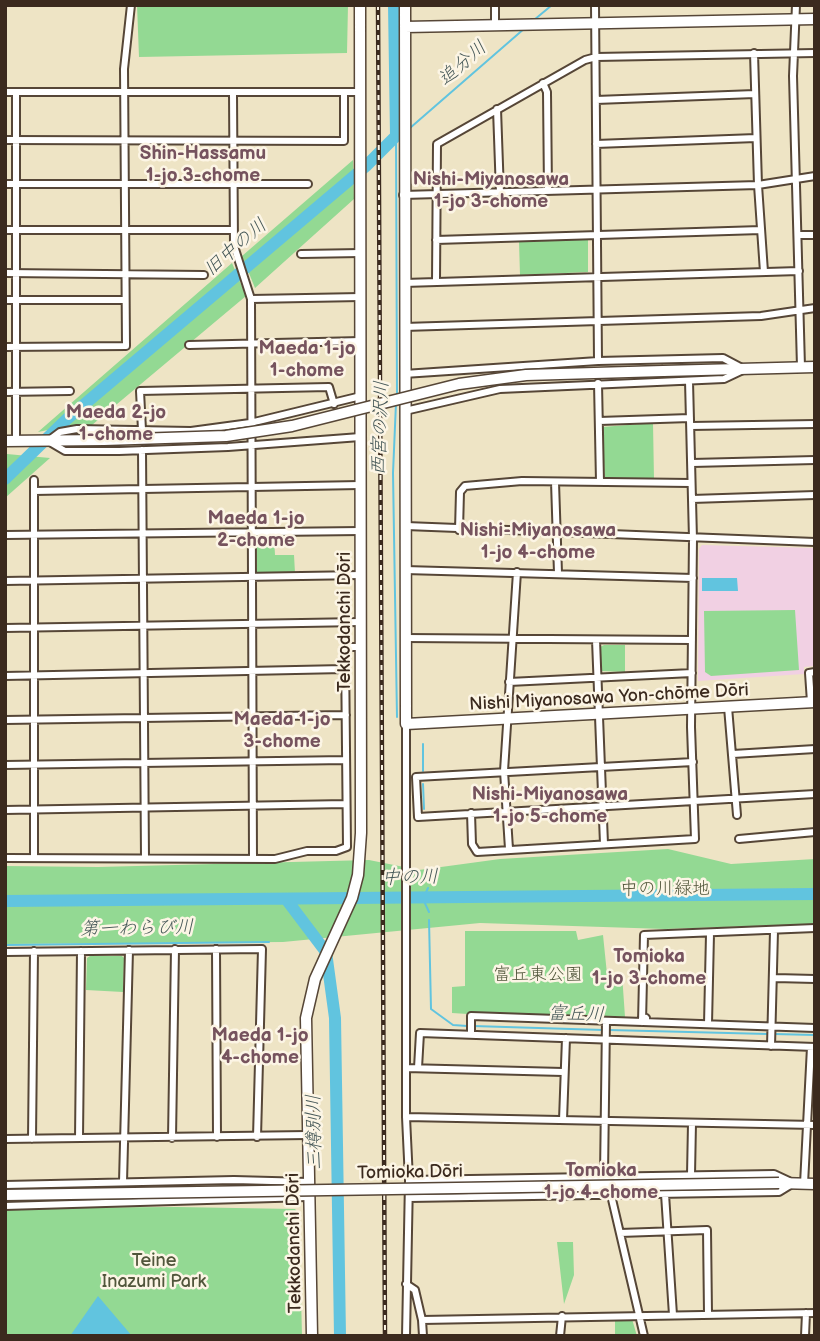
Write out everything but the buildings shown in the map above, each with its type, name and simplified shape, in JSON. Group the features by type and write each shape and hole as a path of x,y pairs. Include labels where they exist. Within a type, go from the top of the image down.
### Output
{"street":[{"path":"5,347 125,346 124,93 131,5"},
{"name":"Tekkodanchi Dōri","path":"313,1336 306,1018 315,979 346,913 358,875 361,833 360,5"},
{"path":"405,5 403,195 406,1117 409,1180 406,1336"},
{"path":"495,5 495,24"},
{"path":"595,5 598,361"},
{"path":"796,5 793,76 801,367"},
{"path":"405,27 815,19"},
{"path":"754,53 764,272"},
{"path":"436,281 437,144 543,83 596,57 815,53"},
{"path":"543,83 547,92 548,191"},
{"path":"5,92 360,92"},
{"path":"16,92 17,391 11,441 226,436 292,426 459,384 526,375 815,367"},
{"path":"233,93 233,230 238,263 251,299 253,858"},
{"path":"5,140 344,141 344,94"},
{"path":"596,100 755,94"},
{"path":"497,109 500,193"},
{"path":"596,144 756,138"},
{"path":"403,195 758,185 815,176"},
{"path":"5,184 308,184"},
{"path":"5,230 233,230"},
{"path":"436,240 761,230"},
{"path":"798,235 815,235"},
{"path":"301,254 361,253"},
{"path":"404,283 799,271"},
{"path":"5,273 204,275"},
{"path":"251,299 361,297"},
{"path":"5,300 125,300"},
{"path":"404,327 761,316 815,308"},
{"path":"189,345 361,341"},
{"path":"404,374 598,361 723,358 745,369"},
{"path":"405,411 500,389 724,379 745,369"},
{"path":"471,813 472,844 477,852 695,839 690,709 693,539 690,381"},
{"path":"598,383 600,482"},
{"path":"142,430 141,391 329,387 334,404"},
{"path":"5,392 70,391"},
{"path":"48,440 72,430 191,431 250,423 361,396"},
{"path":"599,421 815,424"},
{"path":"48,440 65,451 142,450 360,437"},
{"path":"142,450 145,858"},
{"path":"692,463 815,460"},
{"path":"34,480 34,858"},
{"path":"459,530 460,492 465,486 555,482 691,483"},
{"path":"555,482 558,573"},
{"path":"34,491 360,485"},
{"path":"692,499 815,495"},
{"path":"406,526 556,534 815,542"},
{"path":"5,535 361,531"},
{"path":"405,570 693,578"},
{"path":"509,849 504,771 517,572"},
{"path":"5,581 361,575"},
{"path":"5,628 361,622"},
{"path":"405,638 692,640"},
{"path":"596,640 596,715 604,844"},
{"path":"5,858 275,859 307,851 336,851 346,848 345,651 350,647 359,647"},
{"path":"5,676 344,669"},
{"path":"813,702 809,673 815,672"},
{"path":"509,682 692,673"},
{"name":"Nishi Miyanosawa Yon-chōme Dōri","path":"406,724 813,702"},
{"path":"728,707 737,816"},
{"path":"5,720 346,715"},
{"path":"733,754 815,749"},
{"path":"5,765 346,760"},
{"path":"692,762 416,776 418,817 815,794"},
{"path":"5,810 346,804"},
{"path":"739,839 815,832"},
{"path":"644,1020 644,935 815,928"},
{"path":"771,1043 775,978 774,931"},
{"path":"708,1024 710,934"},
{"path":"172,1138 175,949"},
{"path":"216,949 217,1138"},
{"path":"5,952 262,949 257,1137"},
{"path":"123,1182 129,950"},
{"path":"32,1139 34,951"},
{"path":"79,1139 82,951"},
{"path":"775,978 815,979"},
{"path":"471,1034 471,1016 606,1023 644,1020 815,1028"},
{"path":"604,1176 606,1023"},
{"path":"418,1068 420,1033 771,1043 813,1047 804,1184"},
{"path":"563,1120 566,1038"},
{"path":"406,1068 563,1072"},
{"path":"406,1117 815,1125"},
{"path":"691,1175 692,1123"},
{"path":"5,1139 309,1135"},
{"path":"409,1180 774,1174 804,1184"},
{"path":"5,1185 309,1182"},
{"path":"408,1198 779,1192 804,1184"},
{"name":"Tomioka Dōri","path":"5,1195 804,1184"},
{"path":"665,1194 673,1315"},
{"path":"611,1195 644,1336"},
{"path":"5,1206 308,1197"},
{"path":"620,1233 707,1230 708,1314"},
{"path":"406,1284 415,1290 423,1336"},
{"path":"422,1320 815,1312"},
{"path":"805,1336 806,1313"},
{"path":"560,1336 562,1316"}],"shaded area":[{"path":"702,545 815,548 815,666 804,667 804,674 698,681 699,549"}],"green space":[{"path":"137,5 348,5 347,53 139,57"},
{"path":"353,160 354,199 255,288 242,256"},
{"path":"588,239 588,272 520,275 519,242"},
{"path":"232,263 246,296 92,425 72,425 38,432"},
{"path":"653,423 654,479 605,479 602,427"},
{"path":"5,456 50,458 5,498"},
{"path":"256,537 274,537 275,555 294,555 295,573 257,573"},
{"path":"795,610 799,670 711,676 705,672 704,611"},
{"path":"625,645 625,672 600,671 600,647"},
{"name":"中の川緑地","path":"668,849 731,864 815,859 815,924 665,929 480,923 283,942 5,944 5,866 98,867 369,860 419,870 500,859"},
{"name":"富丘東公園","path":"465,931 576,931 578,940 603,935 607,974 622,974 625,1017 545,1019 452,1013 452,987 465,986"},
{"path":"87,958 124,958 123,992 86,990"},
{"name":"Teine Inazumi Park","path":"5,1208 295,1209 299,1214 302,1336 5,1336"},
{"path":"557,1242 573,1242 574,1275 564,1304"},
{"path":"632,1319 637,1336 615,1336 615,1320"}],"water":[{"path":"702,578 737,578 738,591 702,591"},
{"path":"98,1296 132,1336 70,1336"}],"waterway":[{"name":"旧中の川","path":"5,479 67,419 366,166 396,136 394,5"},
{"name":"追分川","path":"534,20 552,5"},
{"name":"追分川","path":"410,128 525,28"},
{"name":"西宮の沢川","path":"396,136 397,394"},
{"name":"西宮の沢川","path":"396,403 393,473 397,717"},
{"name":"西宮の沢川","path":"423,744 423,771"},
{"name":"西宮の沢川","path":"423,784 424,809"},
{"name":"西宮の沢川","path":"428,888 423,899 429,912"},
{"name":"中の川","path":"5,901 815,894"},
{"name":"三樽別川","path":"286,899 326,952 335,1018 340,1336"},
{"name":"富丘川","path":"429,920 431,1009 453,1025 467,1026"},
{"name":"第一わらび川","path":"5,945 269,942"},
{"name":"富丘川","path":"473,1026 604,1030"},
{"name":"富丘川","path":"609,1030 768,1034"},
{"name":"富丘川","path":"774,1034 815,1035"}],"railway":[{"path":"378,5 385,1336"}],"district":[{"name":"Shin-Hassamu 1-jo 3-chome","path":"203,165"},
{"name":"Nishi-Miyanosawa 1-jo 3-chome","path":"491,191"},
{"name":"Maeda 1-jo 1-chome","path":"307,360"},
{"name":"Maeda 2-jo 1-chome","path":"116,424"},
{"name":"Maeda 1-jo 2-chome","path":"256,530"},
{"name":"Nishi-Miyanosawa 1-jo 4-chome","path":"538,542"},
{"name":"Maeda 1-jo 3-chome","path":"282,731"},
{"name":"Nishi-Miyanosawa 1-jo 5-chome","path":"550,806"},
{"name":"Tomioka 1-jo 3-chome","path":"649,968"},
{"name":"Maeda 1-jo 4-chome","path":"260,1047"},
{"name":"Tomioka 1-jo 4-chome","path":"601,1182"}]}
